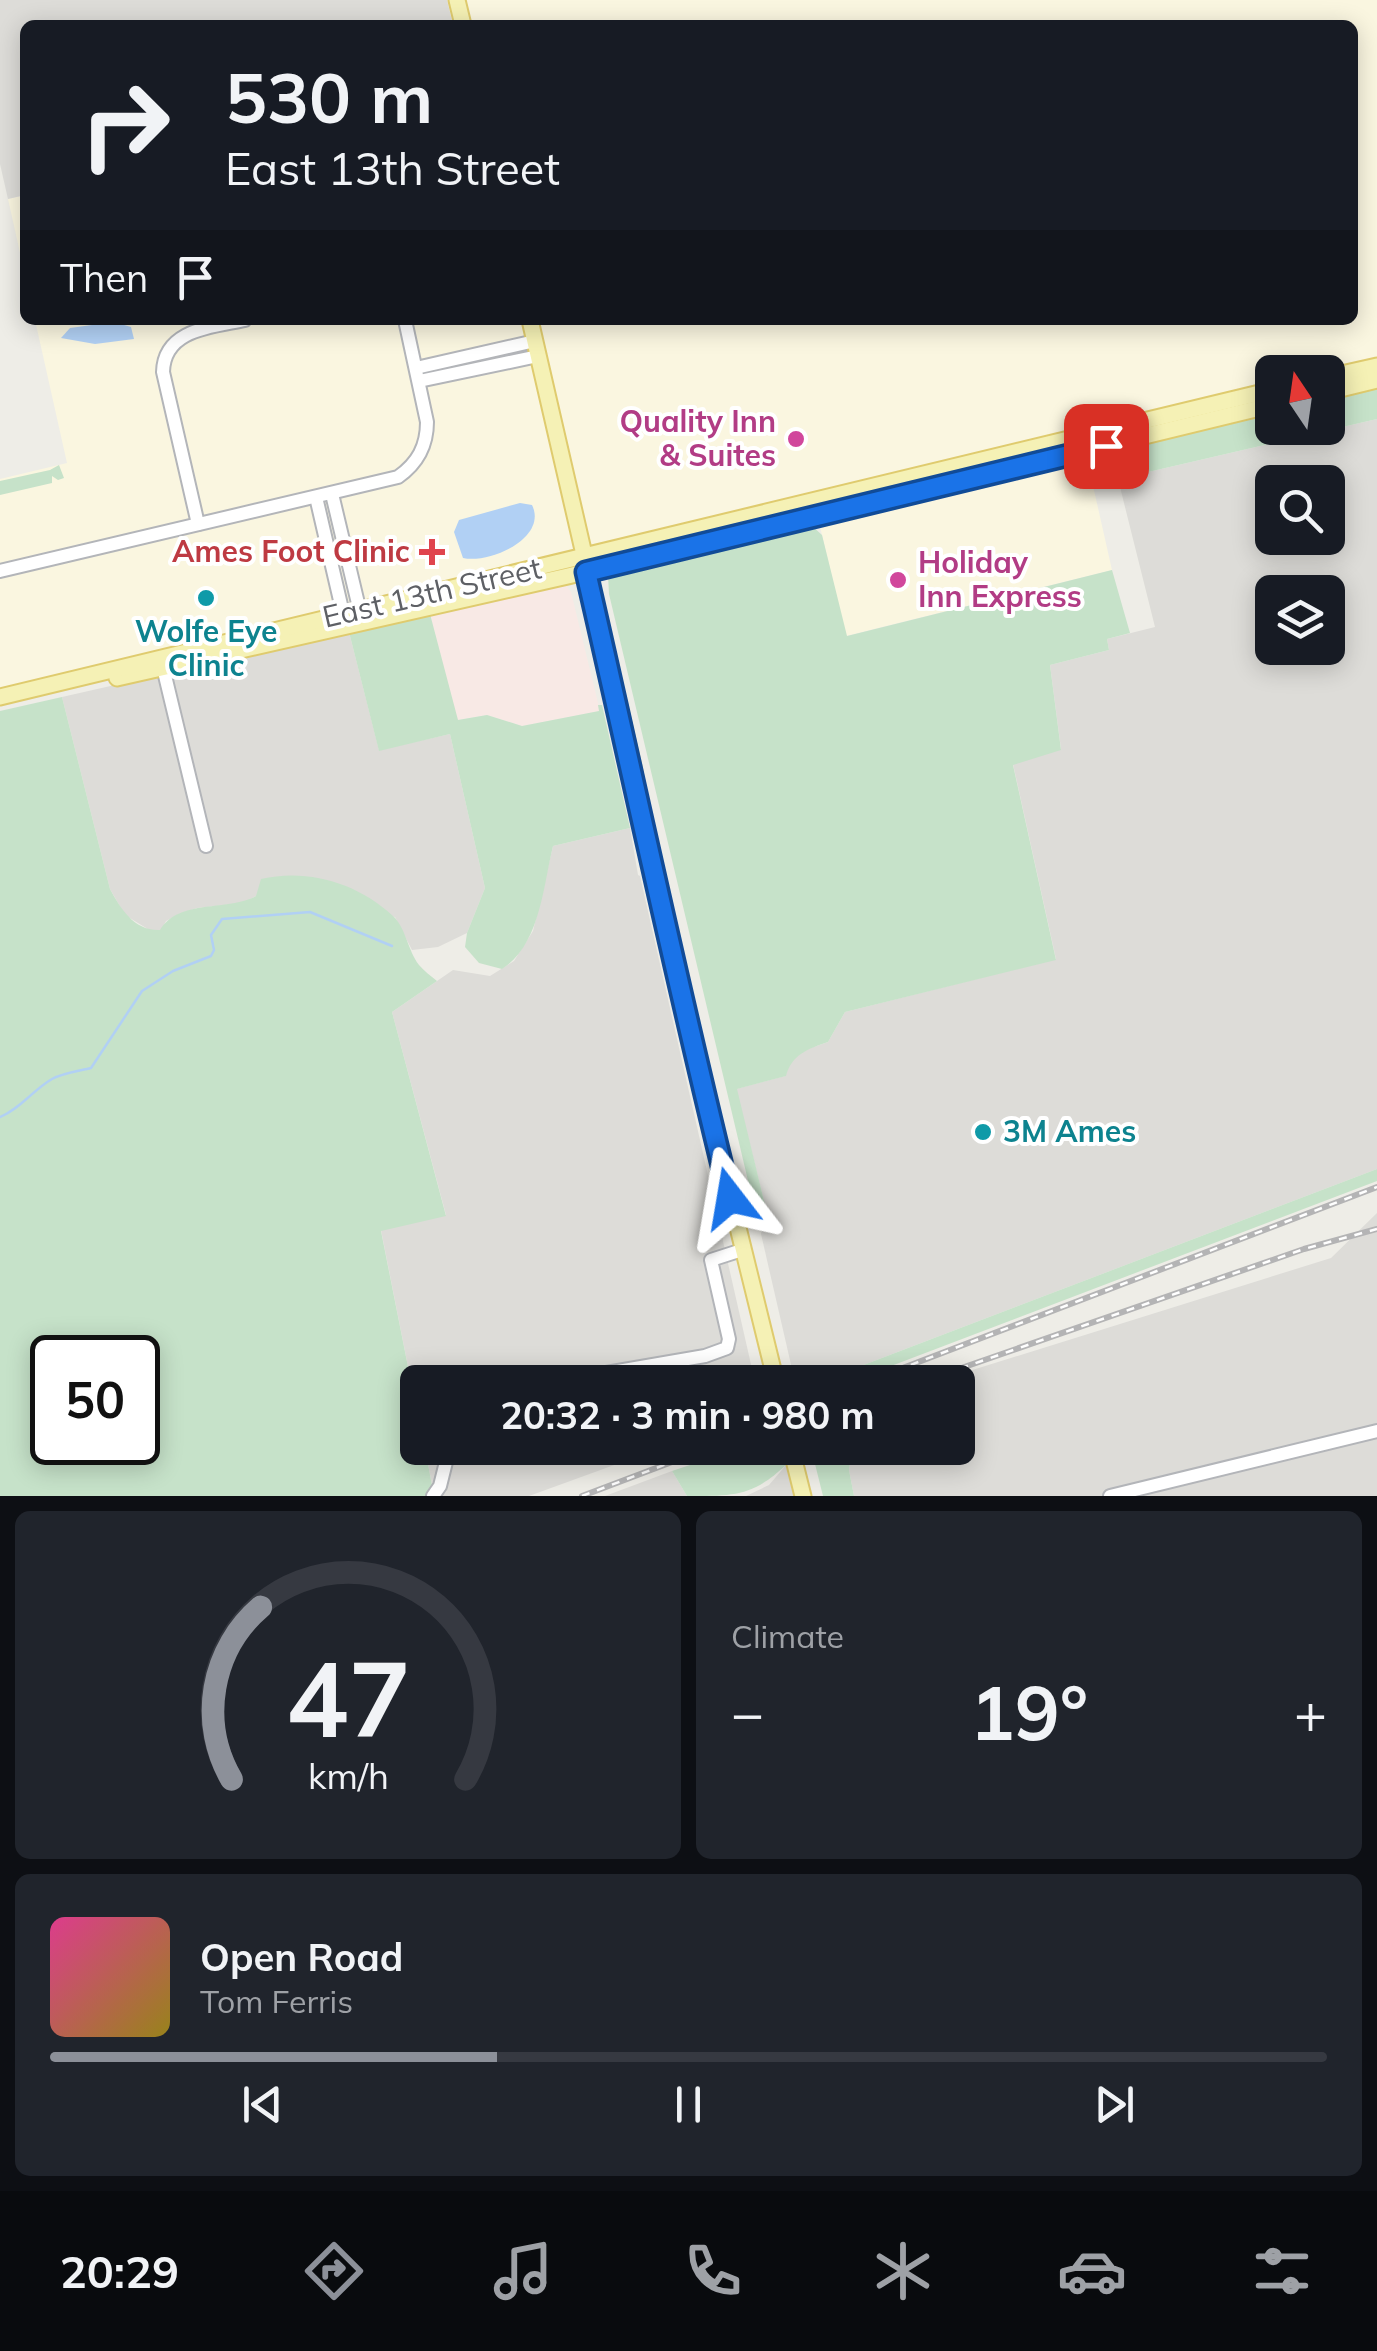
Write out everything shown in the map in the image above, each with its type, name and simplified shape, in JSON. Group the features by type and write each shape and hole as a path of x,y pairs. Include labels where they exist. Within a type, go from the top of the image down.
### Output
{"main road":[{"path":"531,325 633,767 666,939 771,1365"},
{"path":"1345,373 1377,366"},
{"path":"1345,388 1377,380"},
{"name":"East 13th Street","path":"584,564 1255,394"},
{"name":"East 13th Street","path":"0,699 1255,410"},
{"path":"796,1465 803,1496"}],"street":[{"path":"198,524 163,361 183,335 224,325"},
{"path":"0,571 398,477 417,460 425,444 427,422 405,325"},
{"path":"417,375 536,348"},
{"path":"332,494 353,618"},
{"path":"316,498 353,618"},
{"path":"162,662 206,846"},
{"path":"653,1365 727,1348 729,1340 712,1260 742,1250"},
{"path":"1110,1496 1377,1431"},
{"path":"433,1496 445,1465"}],"shaded area":[{"path":"0,0 447,0 452,20 20,20 20,196 8,199 0,164"},
{"path":"462,0 1377,0 1377,357 1345,364 1345,355 1255,355 1255,386 1080,428 1112,570 846,636 813,497 454,582 411,588 0,691 0,479 67,463 36,325 524,325 552,446 537,325 1358,325 1358,20 467,20"},
{"path":"20,196 20,253 8,199"},
{"path":"1377,419 1377,1169 864,1365 791,1365 761,1234 766,1209 736,1089 785,1076 789,1064 802,1051 828,1042 845,1012 1056,959 1013,764 1061,749 1050,665 1109,650 1107,639 1155,627 1118,479 1265,445 1345,445 1345,426"},
{"path":"564,582 571,592 600,711 522,726 487,715 457,720 430,614"},
{"path":"349,632 379,750 450,734 485,888 467,933 438,947 412,950 395,917 256,896 243,903 179,914 166,921 161,930 151,931 125,915 110,889 62,697"},
{"path":"630,828 751,1365 408,1365 381,1230 446,1215 392,1012 453,970 490,976 514,961 533,931 553,846"},
{"path":"1377,1213 1377,1496 854,1496 850,1465 975,1465 975,1369 1331,1258"},
{"path":"428,1465 614,1465 529,1496 434,1496"},
{"path":"787,1465 794,1496 746,1496 769,1485"},
{"path":"672,1471 687,1496 605,1496"}],"green space":[{"path":"1377,389 1377,419 1345,426 1345,396"},
{"path":"1255,417 1255,445 1265,445 1118,479 1116,457 1127,447"},
{"path":"59,465 64,478 52,476 52,483 0,495 0,481"},
{"path":"810,524 822,535 847,636 1112,570 1130,633 1107,639 1109,650 1050,665 1061,750 1013,765 1056,960 845,1012 828,1042 797,1057 786,1076 737,1089 766,1209 754,1206 609,594 608,575"},
{"path":"430,614 458,720 487,715 522,726 599,711 598,705 602,705 630,828 553,846 532,930 515,959 502,969 479,963 465,947 485,888 450,734 379,751 349,632"},
{"path":"62,697 110,889 136,923 160,930 179,913 256,896 261,879 314,877 348,887 379,904 401,927 419,965 437,981 392,1012 446,1216 381,1231 408,1365 400,1365 400,1465 428,1465 434,1496 0,1496 0,711"},
{"path":"1377,1169 1377,1181 894,1365 864,1365"},
{"path":"690,1465 786,1465 753,1488 719,1496 687,1496 672,1471"},
{"path":"815,1465 850,1465 854,1496 823,1496"}],"water":[{"path":"124,325 131,327 134,339 95,344 61,338 70,328"},
{"path":"520,503 532,505 535,517 524,538 501,553 463,558 454,532 459,520"}],"waterway":[{"path":"0,1117 52,1079 91,1068 142,991 173,971 211,956 211,935 222,919 310,912 392,946"}],"railway":[{"path":"911,1365 1377,1187"},
{"path":"970,1365 1304,1249 1377,1229"},
{"path":"582,1496 664,1465"}],"place":[{"name":"Quality Inn & Suites","path":"796,439"},
{"name":"Ames Foot Clinic","path":"432,552"},
{"name":"Holiday Inn Express","path":"898,580"},
{"name":"Wolfe Eye Clinic","path":"206,598"},
{"name":"3M Ames","path":"983,1132"}],"route":[{"path":"730,1198 666,939 633,767 586,572 1106,446"}]}
